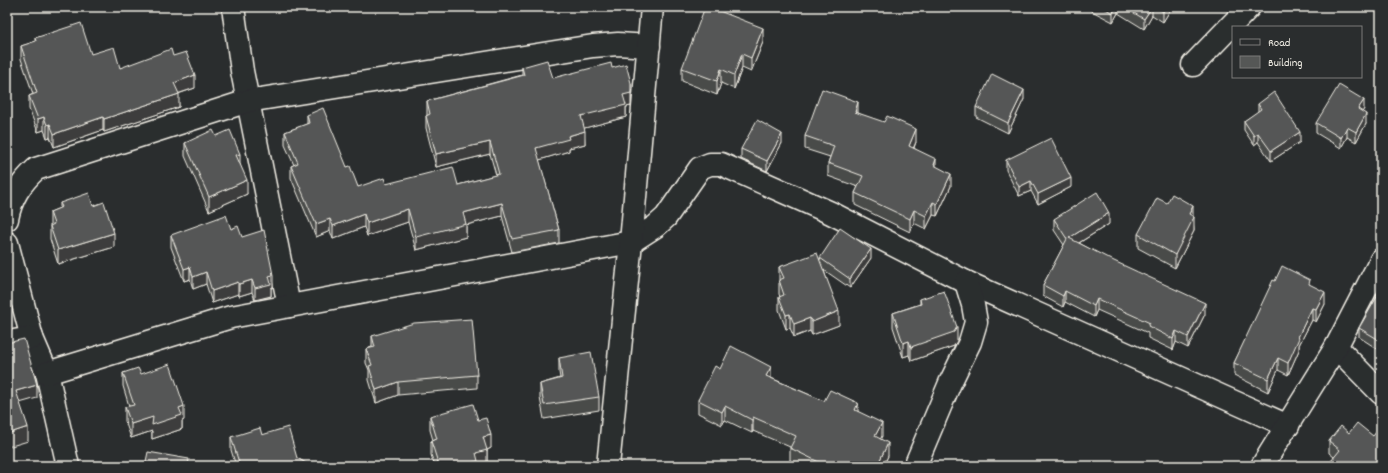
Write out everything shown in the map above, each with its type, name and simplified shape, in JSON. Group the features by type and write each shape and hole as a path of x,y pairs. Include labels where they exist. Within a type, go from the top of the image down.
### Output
{"street":[{"path":"233,7 238,46 248,101 289,306"},
{"path":"608,466 631,242 652,7"},
{"path":"1193,65 1250,7"},
{"path":"7,220 15,193 24,180 36,169 248,101 593,46 618,44 649,46"},
{"path":"47,373 231,317 631,242 656,226 666,217 700,168 710,164 721,164 831,213 966,282 1288,426"},
{"path":"7,243 32,338 47,373 68,466"},
{"path":"1262,466 1336,347 1381,260"},
{"path":"915,466 950,383 970,342 976,322 966,282"},
{"path":"7,342 32,338"},
{"path":"1336,347 1381,393"}],"building":[{"path":"705,7 709,7 763,28 751,58 742,54 734,75 721,69 717,81 682,68"},
{"path":"1102,7 1116,7 1113,13"},
{"path":"1124,7 1152,7 1144,19"},
{"path":"1155,7 1166,7 1163,12"},
{"path":"81,23 91,54 114,47 120,68 171,49 173,56 186,52 195,75 174,83 179,94 104,119 103,117 54,134 50,124 47,125 44,117 38,119 29,96 37,93 21,46 36,41 35,38"},
{"path":"547,60 553,78 611,63 612,68 626,64 631,83 631,93 623,95 626,105 581,116 585,131 568,136 569,139 536,148 559,230 512,239 502,203 463,213 466,224 416,237 408,209 367,223 364,214 333,226 330,219 316,224 291,166 298,163 285,132 309,123 307,115 323,108 347,167 350,166 358,187 384,178 386,184 453,167 458,185 499,174 490,142 436,154 426,116 430,114 427,101 524,75 522,67"},
{"path":"992,74 1024,90 1008,123 976,107"},
{"path":"1339,85 1364,100 1358,109 1366,114 1356,132 1347,127 1341,138 1316,123"},
{"path":"822,89 858,102 855,112 884,122 887,116 916,129 909,146 936,159 934,165 951,174 937,204 933,202 926,216 914,210 910,219 855,193 863,176 828,163 834,146 805,136"},
{"path":"1274,92 1300,132 1271,151 1258,133 1254,136 1244,121 1261,109 1258,104"},
{"path":"757,120 782,134 767,161 741,149"},
{"path":"213,130 216,136 230,130 240,154 236,155 247,180 209,197 185,143"},
{"path":"1051,138 1071,178 1038,194 1031,181 1019,187 1006,160"},
{"path":"1097,192 1109,213 1069,238 1114,261 1205,303 1188,337 1176,331 1173,339 1148,326 1150,323 1097,299 1094,306 1065,291 1063,296 1043,285 1067,239 1054,219"},
{"path":"89,193 93,206 104,202 114,233 58,250 50,226 54,224 50,212 62,207 60,203"},
{"path":"1172,194 1193,206 1189,214 1194,217 1175,255 1138,234 1157,198 1167,203"},
{"path":"226,215 231,229 238,226 242,237 264,230 273,275 269,276 271,284 255,288 252,280 239,284 238,282 212,291 206,272 193,277 190,267 184,269 171,235"},
{"path":"840,228 871,249 850,279 820,258"},
{"path":"817,253 839,311 812,322 810,318 794,324 790,314 786,315 779,297 784,295 779,280 784,278 779,267"},
{"path":"1282,266 1310,280 1309,284 1325,292 1316,309 1312,308 1298,337 1299,338 1288,363 1278,358 1268,379 1234,363 1273,280 1275,281"},
{"path":"1381,290 1381,341 1359,328"},
{"path":"944,291 957,327 954,332 911,347 909,341 903,343 893,313 921,304 920,299"},
{"path":"472,319 477,375 398,382 376,390 369,366 372,365 366,349 375,347 372,336 414,323"},
{"path":"24,339 37,385 16,391 28,427 7,434 7,343"},
{"path":"731,346 771,367 766,376 824,401 830,390 858,403 855,410 882,423 875,436 888,443 877,466 827,466 790,448 796,436 753,417 752,420 725,406 722,412 698,400 715,366 720,369"},
{"path":"591,352 599,397 544,405 540,384 562,378 559,358"},
{"path":"170,364 184,406 179,408 182,415 152,425 153,417 131,424 125,407 134,405 123,373 138,368 141,374"},
{"path":"473,404 478,420 486,418 491,435 483,437 487,450 476,453 478,461 459,466 439,466 431,441 437,439 430,416"},
{"path":"1357,423 1373,436 1377,431 1381,435 1381,461 1377,466 1327,466 1340,450 1329,441 1341,426 1349,433"},
{"path":"288,427 297,458 311,466 240,466 231,437 260,428 262,435"},
{"path":"148,452 189,459 188,466 145,466"}]}
